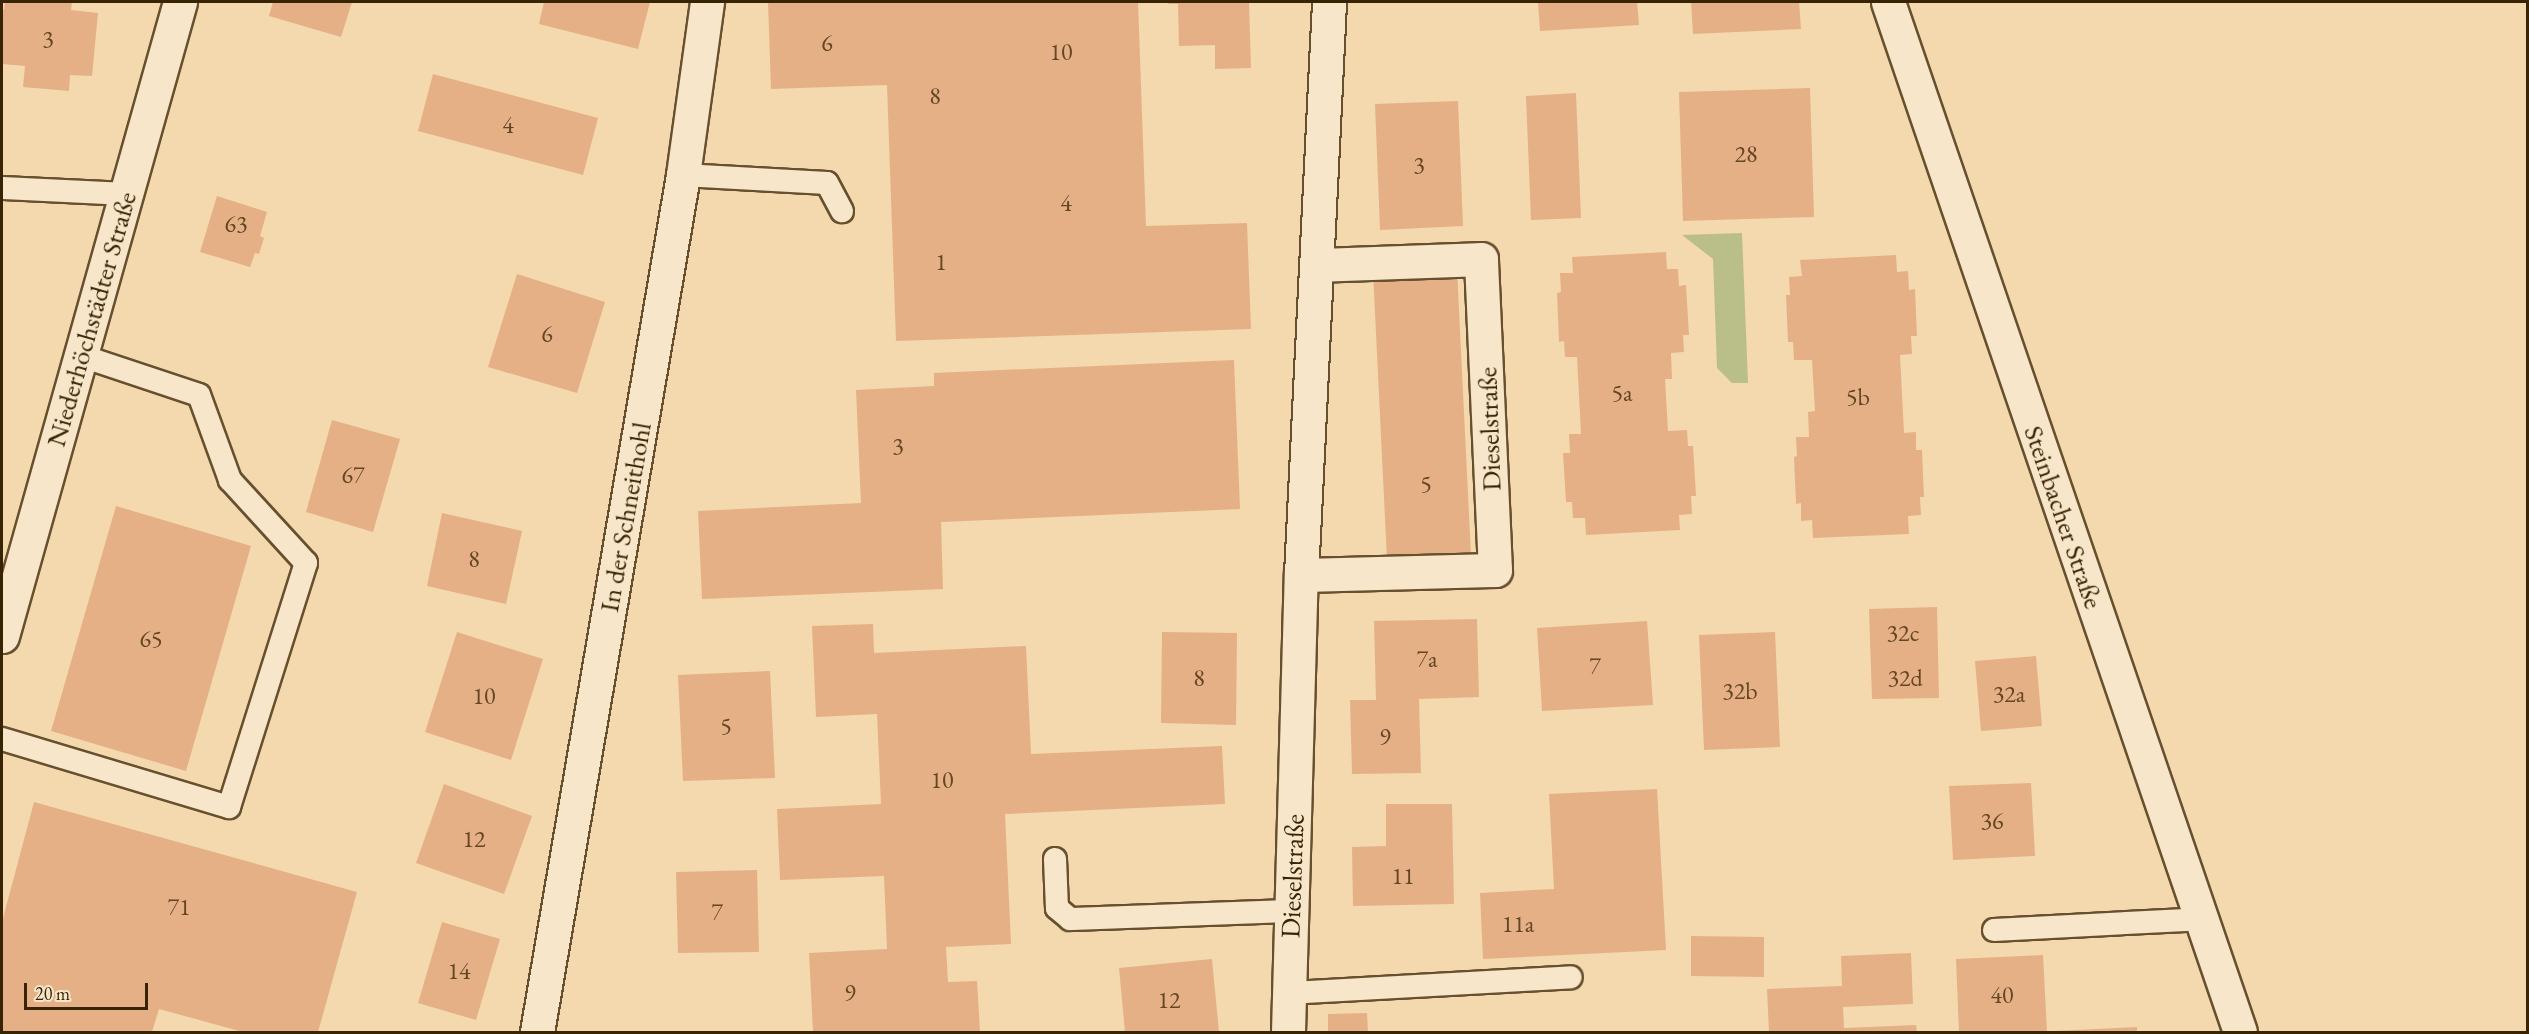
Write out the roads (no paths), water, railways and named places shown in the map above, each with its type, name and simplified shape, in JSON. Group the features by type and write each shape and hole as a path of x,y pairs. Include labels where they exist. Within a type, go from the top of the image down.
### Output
{"street":[{"name":"Niederhöchstädter Straße","path":"2,636 180,2"},
{"name":"In der Schneithohl","path":"537,1032 683,175 707,2"},
{"name":"Dieselstraße","path":"1288,1032 1301,575 1329,2"},
{"name":"Steinbacher Straße","path":"1888,2 2240,1032"},
{"name":"Dieselstraße","path":"1301,575 1495,570 1481,260 1317,265"}],"lane":[{"path":"683,175 827,183 842,211"},
{"path":"2,188 126,194"},
{"path":"2,740 229,807 306,562 230,480 199,395 82,356"},
{"path":"1055,860 1057,908 1070,919 1291,911"},
{"path":"1994,930 2200,920"},
{"path":"1289,993 1571,977"}]}
